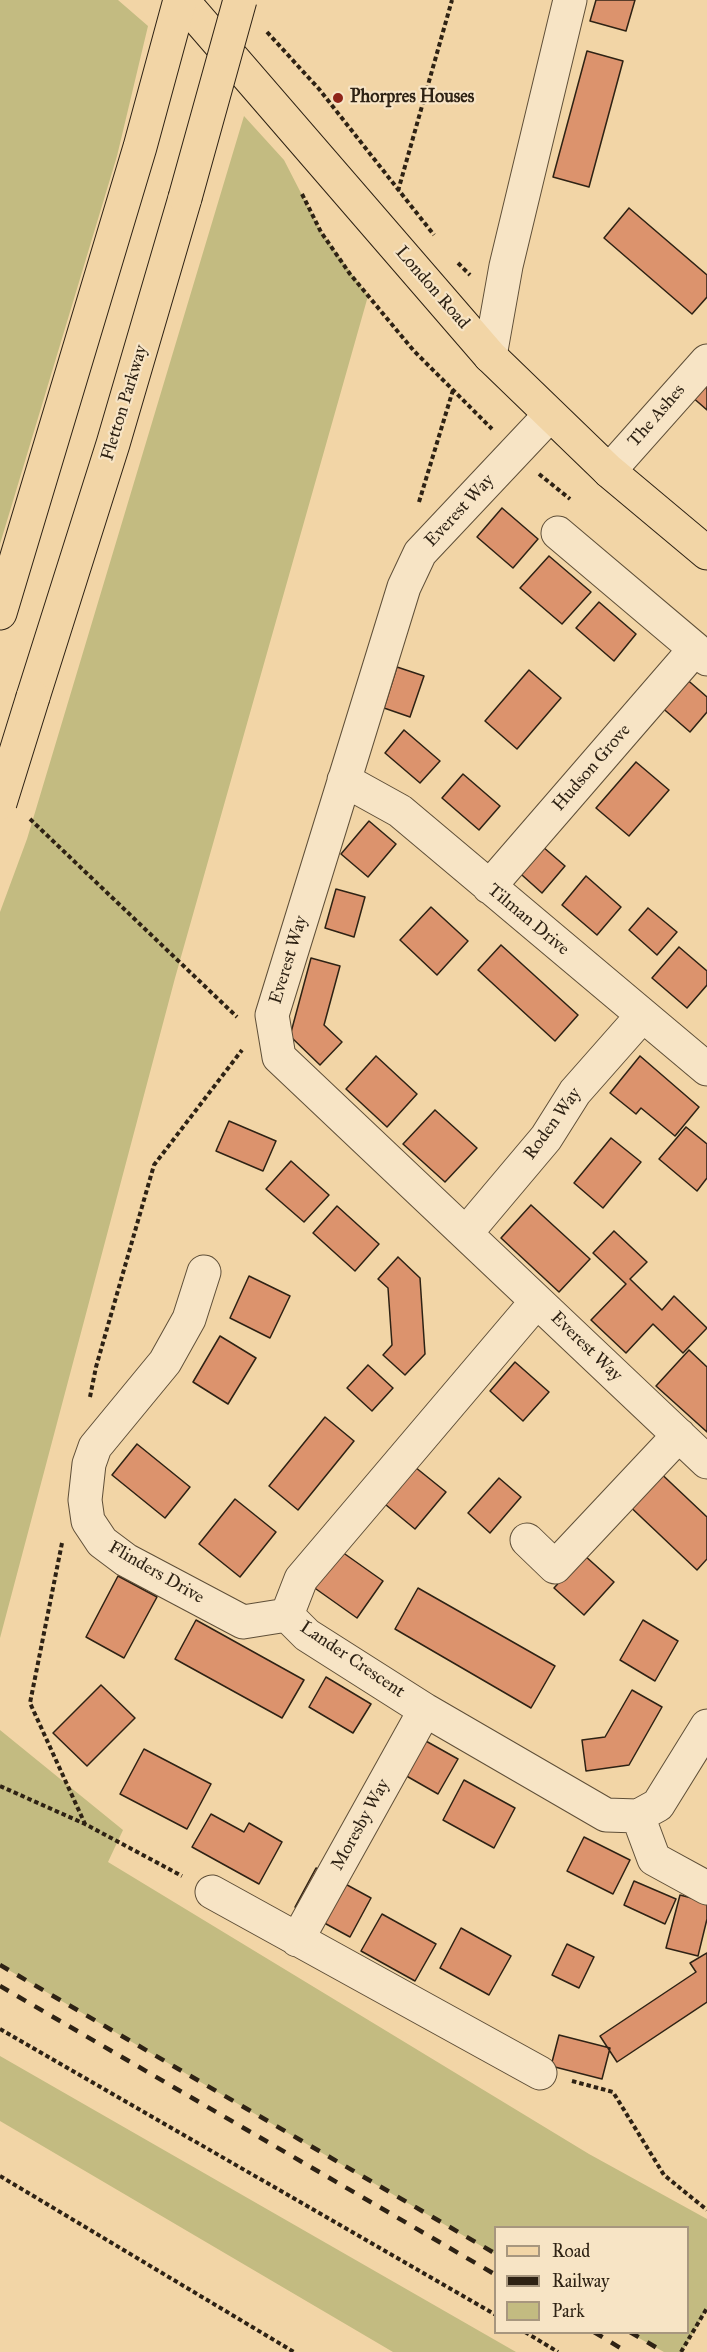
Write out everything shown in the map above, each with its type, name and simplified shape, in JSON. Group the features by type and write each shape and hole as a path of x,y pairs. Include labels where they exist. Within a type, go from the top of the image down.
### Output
{"main road":[{"path":"0,613 140,147 181,0"},
{"name":"London Road","path":"181,0 490,356 609,471 707,553"},
{"name":"Fletton Parkway","path":"13,809 33,697 113,444 186,198 240,0"}],"street":[{"path":"490,356 506,266 570,0"},
{"name":"The Ashes","path":"609,471 707,361"},
{"name":"Everest Way","path":"550,415 420,553 404,587 272,1015 279,1057 707,1462"},
{"name":"Hudson Grove","path":"489,887 701,654 558,533"},
{"name":"Tilman Drive","path":"344,780 400,811 707,1069"},
{"name":"Roden Way","path":"466,1233 546,1138 575,1092 642,1016"},
{"name":"Flinders Drive","path":"204,1272 189,1319 165,1362 95,1447 89,1464 85,1500 88,1521 102,1542 126,1560 243,1622 287,1615"},
{"name":"Lander Crescent","path":"537,1300 301,1579 287,1615 308,1635 425,1710 606,1815 638,1816"},
{"path":"527,1540 555,1566 679,1435"},
{"name":"Moresby Way","path":"297,1940 425,1710"},
{"path":"702,1886 654,1858 638,1816 658,1805 707,1726"},
{"path":"212,1892 540,2073"}],"path":[{"path":"398,192 452,0"},
{"path":"264,28 319,89 398,192 436,237"},
{"path":"451,255 499,306"},
{"path":"418,503 453,390"},
{"path":"13,809 238,1017"},
{"path":"89,1402 96,1367 154,1165 255,1034 279,1057"},
{"path":"62,1541 30,1703 85,1824"},
{"path":"0,1786 85,1824 212,1892"},
{"path":"0,2029 494,2314"},
{"path":"540,2073 613,2092 664,2175 707,2210"},
{"path":"0,2176 294,2352"},
{"path":"681,2352 707,2308"},
{"path":"528,2334 558,2352"}],"green space":[{"path":"0,0 118,0 148,26 117,156 0,544"},
{"path":"244,116 284,160 321,232 368,296 175,978 0,1638 0,912 27,839"},
{"path":"0,1730 123,1830 108,1862 589,2154 707,2219 707,2308 682,2352 664,2352 632,2334 689,2334 689,2226 494,2226 494,2253 0,1965"},
{"path":"0,2056 516,2352 393,2352 0,2121"}],"building":[{"path":"596,0 635,0 626,31 590,21"},
{"path":"587,51 623,61 589,187 553,177"},
{"path":"629,208 707,275 707,297 692,314 604,238"},
{"path":"707,378 707,410 691,396"},
{"path":"502,508 538,539 513,568 477,537"},
{"path":"549,556 591,592 562,624 520,588"},
{"path":"599,602 636,634 614,661 576,628"},
{"path":"397,667 424,676 410,717 384,708"},
{"path":"529,670 561,698 517,749 485,721"},
{"path":"676,670 707,697 707,712 690,732 651,698"},
{"path":"404,730 440,761 420,783 385,753"},
{"path":"636,762 669,790 629,836 596,808"},
{"path":"463,774 500,806 479,830 442,798"},
{"path":"369,821 396,844 368,877 341,854"},
{"path":"535,840 565,866 542,893 513,867"},
{"path":"586,876 621,907 597,935 562,905"},
{"path":"336,889 365,897 354,937 325,928"},
{"path":"431,907 468,941 437,975 400,940"},
{"path":"648,908 677,932 657,955 629,930"},
{"path":"501,945 578,1015 555,1041 478,970"},
{"path":"679,947 707,971 707,985 687,1008 652,978"},
{"path":"311,958 340,966 324,1025 342,1042 320,1065 290,1036"},
{"path":"376,1056 417,1094 387,1127 346,1089"},
{"path":"640,1056 699,1107 675,1136 641,1108 636,1114 610,1093"},
{"path":"435,1110 477,1148 445,1182 403,1144"},
{"path":"229,1121 276,1141 263,1171 216,1151"},
{"path":"686,1127 707,1144 707,1178 697,1191 659,1159"},
{"path":"611,1138 641,1162 603,1208 574,1183"},
{"path":"291,1161 329,1195 304,1222 266,1189"},
{"path":"531,1205 590,1259 559,1292 501,1238"},
{"path":"337,1206 379,1244 355,1271 313,1233"},
{"path":"614,1231 647,1262 630,1279 662,1310 674,1296 707,1328 683,1353 653,1324 626,1353 591,1320 626,1284 593,1253"},
{"path":"398,1257 420,1278 425,1354 405,1375 383,1355 392,1345 388,1288 378,1279"},
{"path":"249,1276 290,1296 270,1338 230,1318"},
{"path":"220,1336 256,1358 228,1404 193,1382"},
{"path":"689,1350 707,1367 707,1432 656,1386"},
{"path":"515,1362 549,1392 523,1421 490,1391"},
{"path":"368,1365 393,1388 372,1411 347,1388"},
{"path":"325,1417 354,1441 298,1510 269,1486"},
{"path":"137,1444 190,1487 165,1518 112,1475"},
{"path":"410,1463 446,1492 415,1529 380,1500"},
{"path":"653,1466 707,1517 707,1559 697,1570 622,1499"},
{"path":"499,1478 521,1497 490,1533 468,1513"},
{"path":"235,1499 276,1532 240,1577 199,1544"},
{"path":"335,1547 383,1581 357,1618 309,1584"},
{"path":"584,1555 614,1582 584,1615 554,1588"},
{"path":"118,1576 157,1597 124,1658 86,1637"},
{"path":"418,1588 555,1666 531,1708 395,1629"},
{"path":"196,1620 304,1680 282,1718 175,1659"},
{"path":"643,1620 678,1641 655,1681 620,1660"},
{"path":"326,1677 371,1704 353,1733 309,1707"},
{"path":"101,1685 135,1718 87,1766 53,1733"},
{"path":"632,1690 662,1707 629,1765 586,1771 582,1740 605,1737"},
{"path":"408,1731 458,1759 438,1794 389,1766"},
{"path":"144,1749 211,1784 187,1829 120,1794"},
{"path":"464,1780 515,1808 494,1848 443,1820"},
{"path":"211,1814 244,1832 249,1823 282,1842 259,1884 192,1847"},
{"path":"584,1837 630,1860 613,1894 567,1871"},
{"path":"316,1868 371,1898 350,1937 295,1907"},
{"path":"634,1881 676,1899 665,1924 624,1905"},
{"path":"680,1895 707,1902 707,1919 698,1956 666,1948"},
{"path":"382,1914 436,1944 415,1981 361,1951"},
{"path":"461,1928 511,1956 489,1995 440,1968"},
{"path":"567,1944 594,1957 579,1988 552,1975"},
{"path":"707,1953 707,2002 617,2062 600,2036 696,1972 690,1963"},
{"path":"559,2035 610,2048 602,2079 551,2066"}],"railway":[{"path":"0,1965 494,2253"},
{"path":"0,1986 494,2274"},
{"path":"597,2334 627,2352"},
{"path":"633,2334 664,2352"}],"place":[{"name":"Phorpres Houses","path":"338,98"}]}
